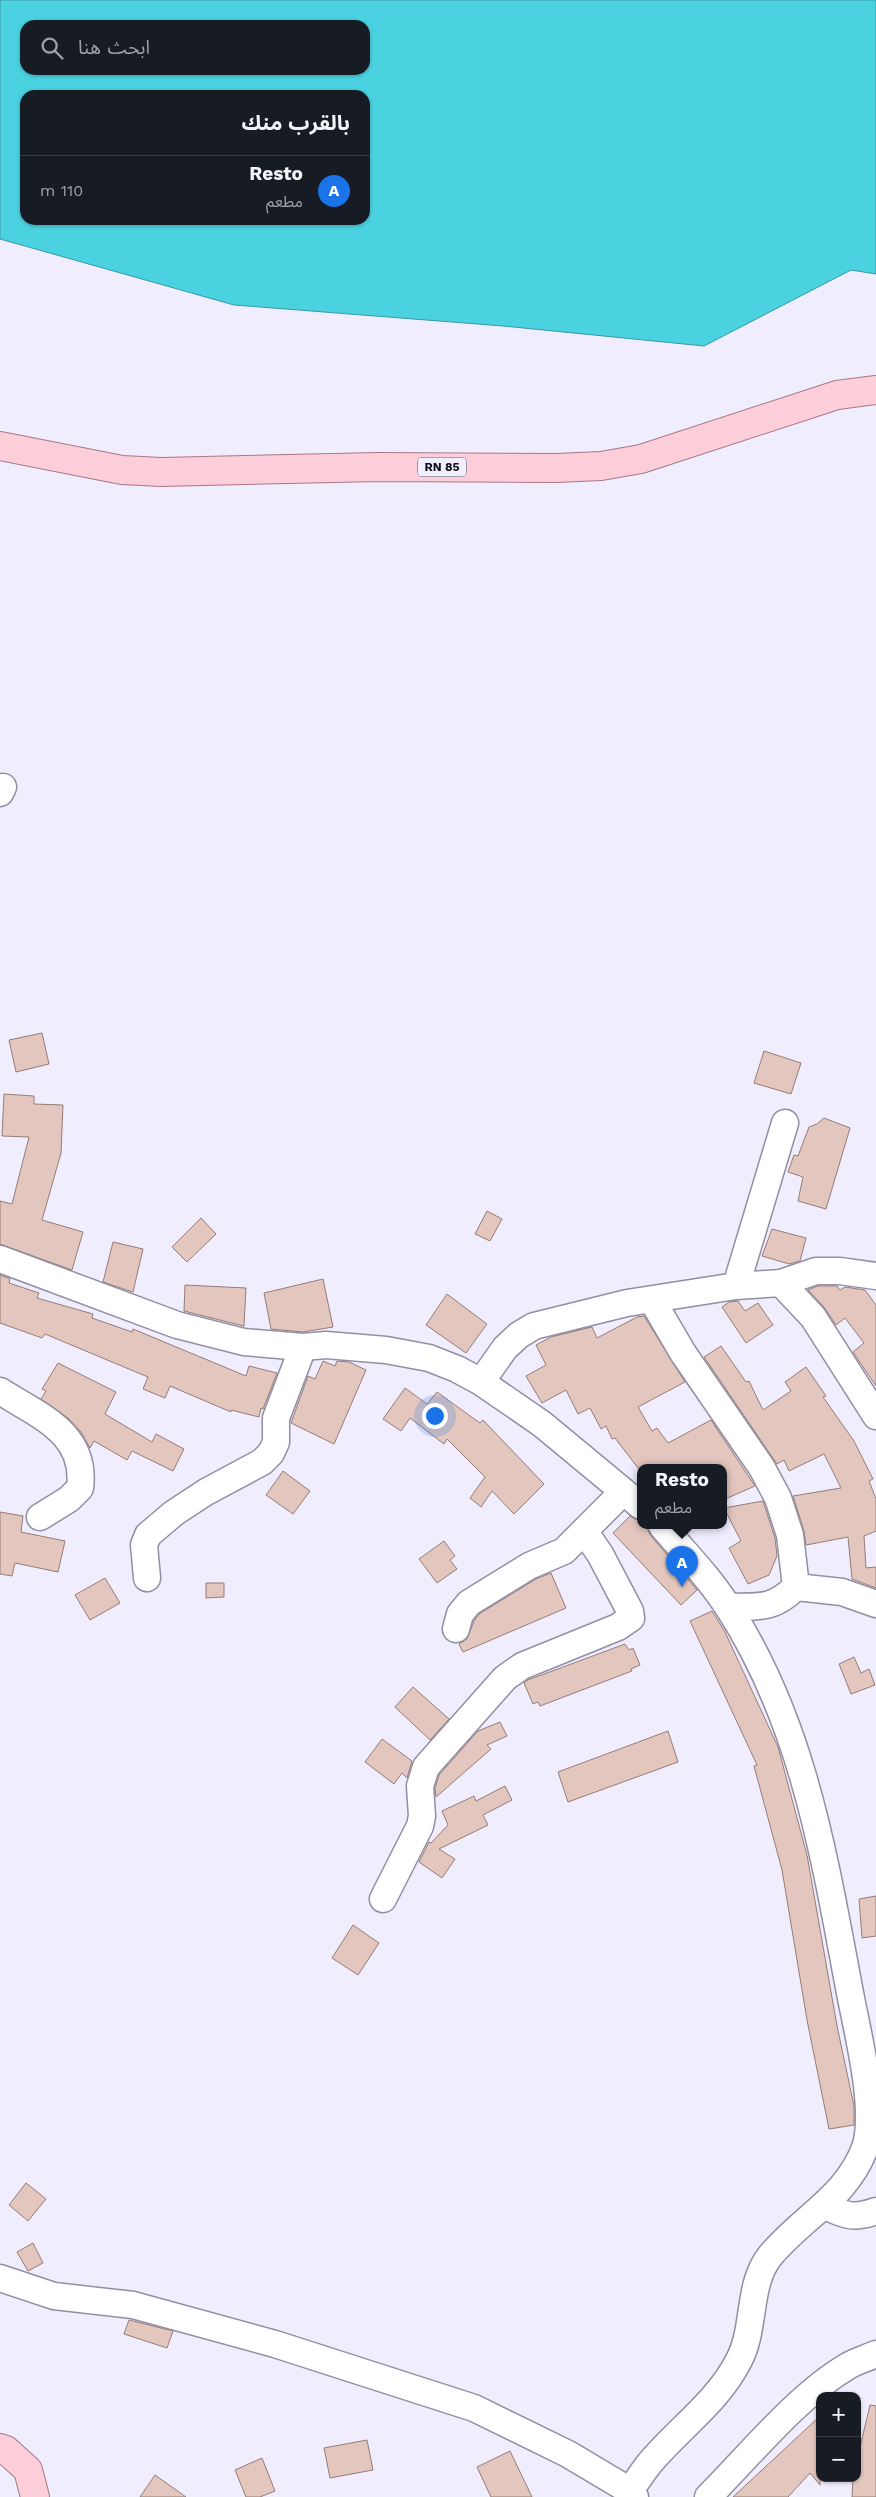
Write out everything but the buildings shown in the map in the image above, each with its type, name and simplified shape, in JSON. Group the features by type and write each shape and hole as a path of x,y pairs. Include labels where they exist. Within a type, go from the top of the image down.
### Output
{"main road":[{"name":"RN 85","path":"0,446 122,470 161,472 378,467 556,468 601,466 641,459 837,395 876,390"},
{"path":"0,2448 28,2470 36,2497"}],"street":[{"path":"736,1286 784,1123"},
{"path":"0,1259 177,1325 244,1342 302,1347 326,1345 386,1350 429,1358 457,1369 481,1382 542,1424 632,1499 584,1531 564,1550 529,1566 469,1603 460,1614 456,1628"},
{"path":"481,1382 505,1348 519,1335 534,1326 591,1310 736,1286 781,1282 816,1271 840,1271 876,1276"},
{"path":"781,1282 813,1317 876,1416"},
{"path":"652,1300 683,1353 762,1468 778,1498 790,1535 796,1587"},
{"path":"147,1578 144,1545 148,1535 158,1525 206,1492 262,1462 272,1453 276,1442 276,1418 302,1347"},
{"path":"4,1398 48,1421 68,1437 76,1450 81,1467 80,1488 69,1499 40,1517"},
{"path":"0,2278 54,2296 133,2305 275,2344 474,2408 568,2454 632,2494 649,2464 726,2382 741,2358 749,2330 759,2275 769,2257 825,2206 857,2168 867,2144 872,2122 869,2092 815,1811 805,1775 755,1653 728,1607 702,1570 665,1529"},
{"path":"383,1899 420,1826 422,1816 420,1786 426,1767 474,1712 505,1678 522,1666 618,1627 631,1618 630,1611 600,1554 584,1531"},
{"path":"796,1587 842,1592 876,1604"},
{"path":"728,1607 772,1605 784,1599 796,1587"},
{"path":"825,2206 847,2216 863,2216 876,2211"},
{"path":"708,2497 759,2443 822,2384 848,2365 876,2354"}],"water":[{"path":"0,0 876,0 876,274 851,270 704,346 503,326 234,305 0,239"}],"place":[{"name":"Resto","path":"682,1587"}]}
